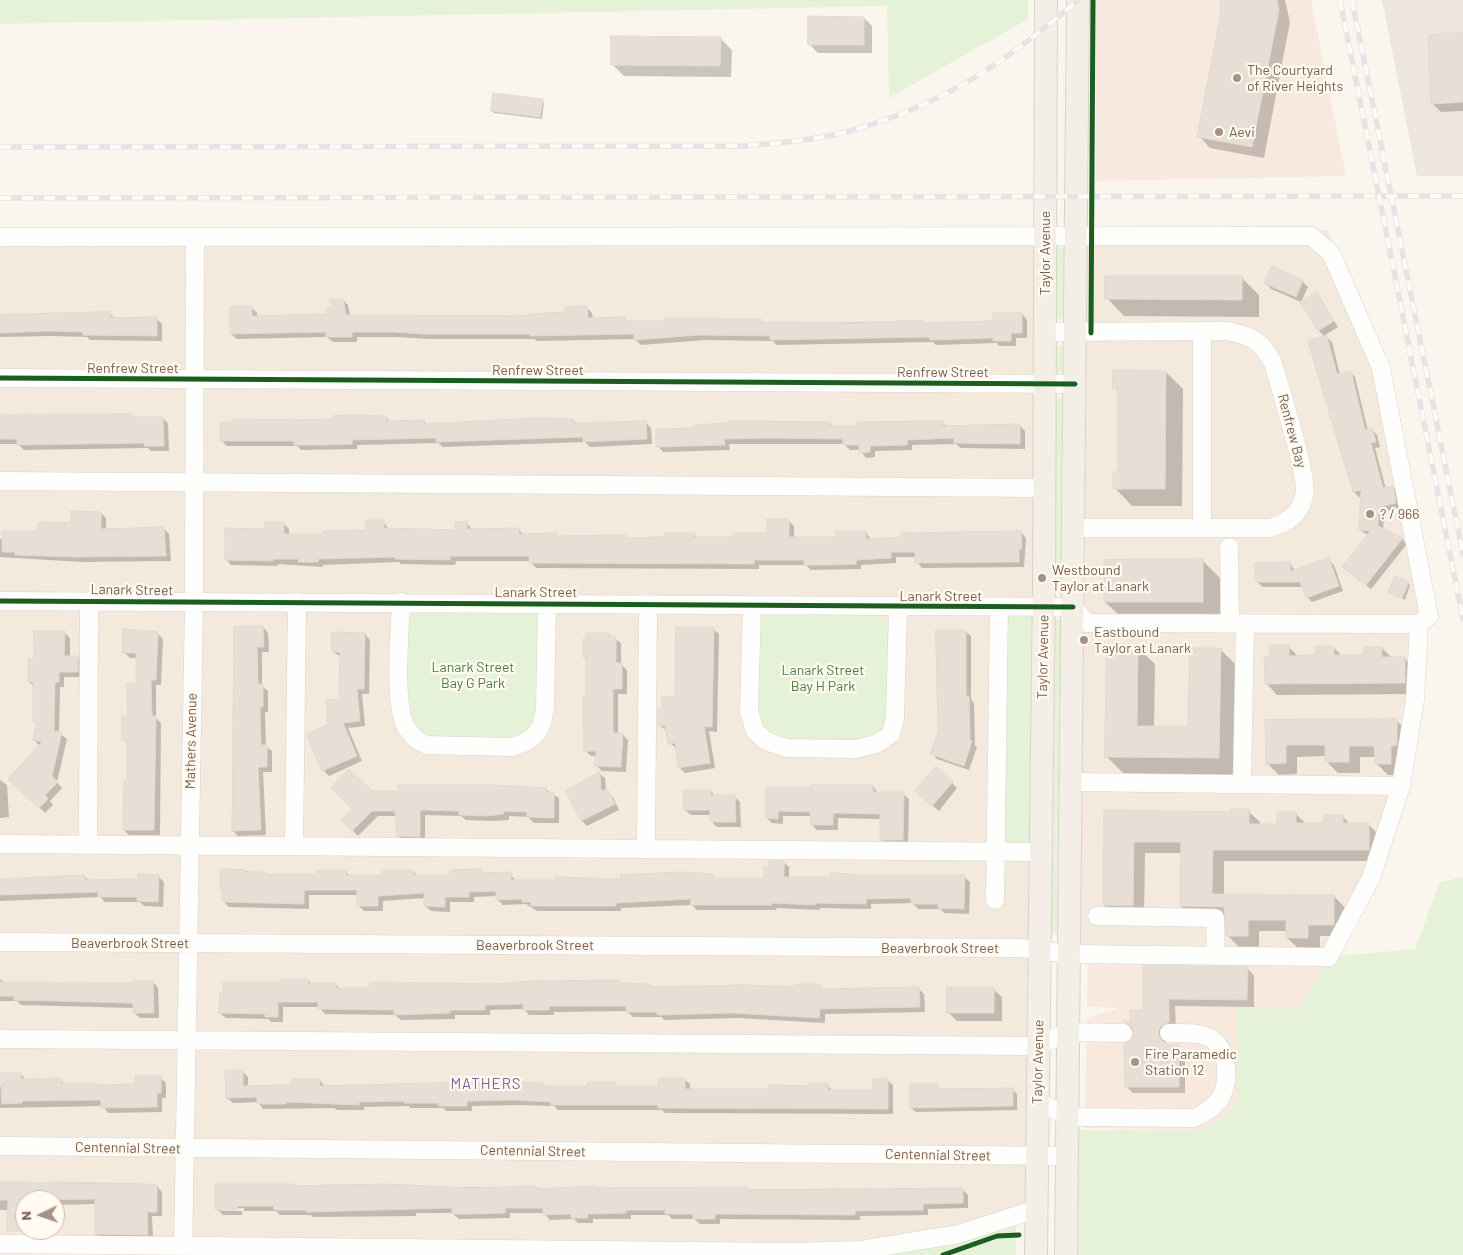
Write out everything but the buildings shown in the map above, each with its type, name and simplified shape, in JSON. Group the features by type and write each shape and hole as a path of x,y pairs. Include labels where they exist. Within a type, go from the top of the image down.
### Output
{"main road":[{"name":"Taylor Avenue","path":"1036,1255 1044,608 1046,0"},
{"name":"Taylor Avenue","path":"1066,1255 1078,0"}],"street":[{"path":"0,237 1310,236 1331,253 1381,368 1429,616 1420,624 1087,623 1073,607"},
{"name":"Mathers Avenue","path":"184,1250 194,602 195,237"},
{"path":"1202,331 1202,528"},
{"name":"Renfrew Bay","path":"1045,332 1228,331 1251,337 1265,347 1273,363 1301,465 1305,496 1296,512 1284,524 1269,528 1074,528"},
{"name":"Renfrew Street","path":"0,378 1075,384"},
{"path":"0,481 1044,488"},
{"path":"1230,547 1237,623 1242,784"},
{"name":"Lanark Street","path":"0,601 1073,607"},
{"path":"88,844 89,601"},
{"path":"294,846 297,602"},
{"path":"401,602 399,706 405,727 416,740 426,745 512,747 525,743 534,737 543,724 547,603"},
{"path":"646,848 648,604"},
{"path":"752,606 750,712 755,731 766,741 786,748 856,749 876,744 892,734 895,718 898,606"},
{"path":"995,900 999,607"},
{"path":"1071,782 1401,786 1415,700 1420,624"},
{"name":"Beaverbrook Street","path":"0,942 1040,949 1069,954 1329,957 1371,878 1401,786"},
{"path":"0,844 1041,852"},
{"path":"1096,916 1215,918 1216,956"},
{"path":"0,1039 1038,1046 1068,1032 1123,1033"},
{"path":"1037,1100 1067,1117 1194,1118 1207,1112 1220,1099 1226,1082 1222,1051 1210,1037 1196,1034 1169,1033"},
{"name":"Centennial Street","path":"0,1146 1067,1156"},
{"path":"0,1244 184,1250 793,1252 861,1250 959,1234 1036,1209"}],"shaded area":[{"path":"1096,0 1311,0 1346,176 1096,181"},
{"path":"1382,0 1463,0 1463,176 1417,176"},
{"path":"1035,229 1041,852 1036,1209 861,1250 0,1244 0,237"},
{"path":"1084,230 1327,230 1381,368 1429,616 1401,786 1329,957 1078,950"},
{"path":"1088,954 1329,957 1300,1009 1237,1009 1237,1104 1205,1130 1085,1128 1087,1018 1119,1008 1087,1007"}],"green space":[{"path":"0,0 1028,0 1028,19 889,98 887,6 0,24"},
{"path":"1060,247 1066,250 1065,317 1060,320 1055,319 1056,248"},
{"path":"1061,345 1065,347 1064,370 1058,373 1054,371 1055,347"},
{"path":"1055,399 1064,399 1061,593 1055,593"},
{"name":"Lanark Street Bay G Park","path":"401,602 547,603 534,737 426,745 405,727"},
{"path":"999,607 1044,608 1041,852 996,851"},
{"name":"Lanark Street Bay H Park","path":"766,614 878,614 890,625 889,716 875,735 851,741 786,740 766,731 757,713 758,625"},
{"path":"1054,620 1063,621 1059,934 1051,935"},
{"path":"1463,877 1463,1255 1066,1255 1067,1130 1205,1130 1237,1104 1237,1008 1300,1009 1329,957 1415,949 1440,882"},
{"path":"1016,1224 1016,1255 881,1255"}],"railway":[{"path":"0,147 741,146 800,140 829,136 857,129 889,118 948,93 1027,42 1078,0"},
{"path":"1340,0 1463,619"},
{"path":"1352,0 1463,554"},
{"path":"0,198 1463,196"}],"cycle path":[{"path":"1091,333 1093,0"},
{"path":"0,378 1075,384"},
{"path":"0,601 1073,607"},
{"path":"943,1255 997,1236 1019,1235"}],"place":[{"name":"The Courtyard of River Heights","path":"1237,78"},
{"name":"Aevi","path":"1219,132"},
{"name":"? / 966","path":"1370,514"},
{"name":"Westbound Taylor at Lanark","path":"1042,578"},
{"name":"Eastbound Taylor at Lanark","path":"1084,640"},
{"name":"Fire Paramedic Station 12","path":"1135,1062"}],"district":[{"name":"MATHERS","path":"486,1084"}]}
